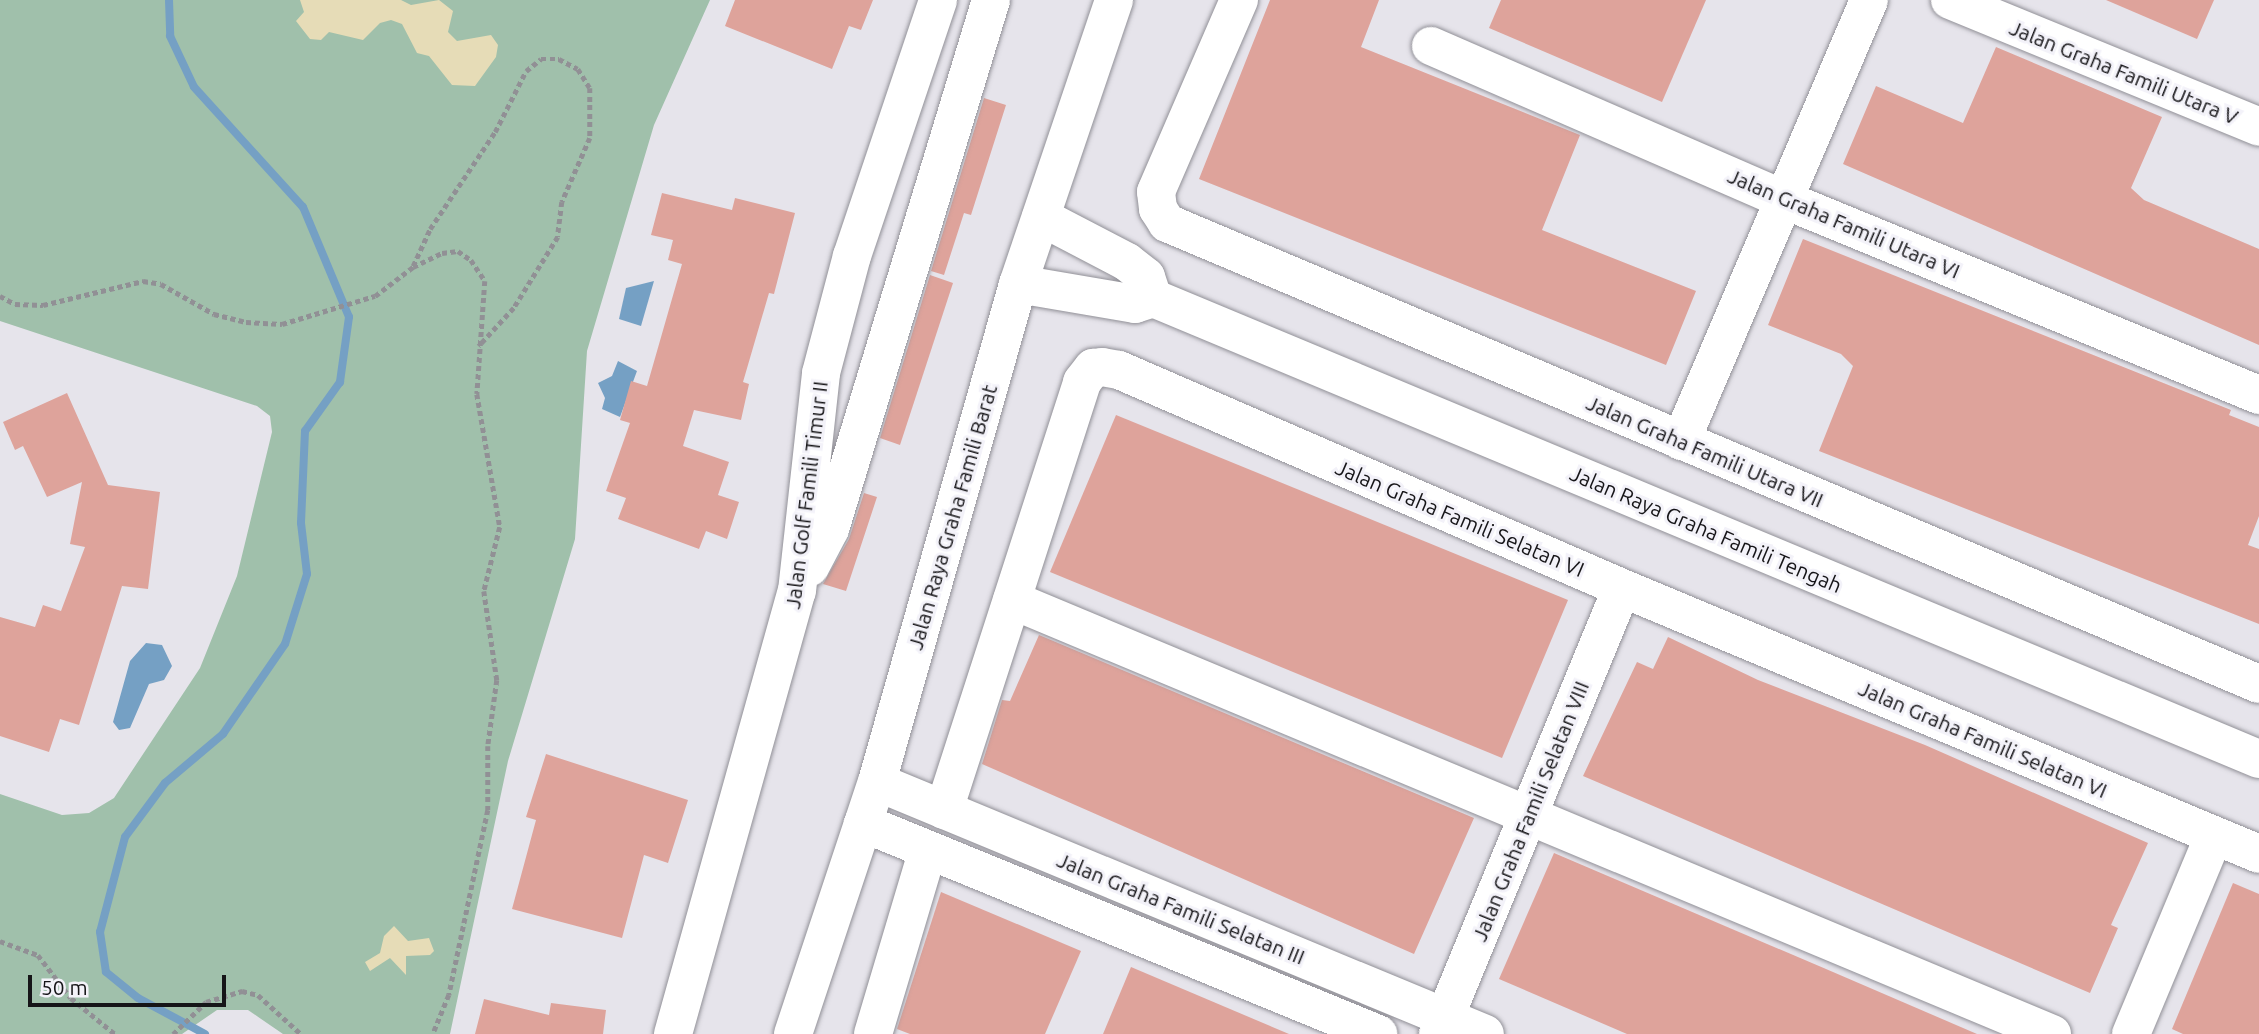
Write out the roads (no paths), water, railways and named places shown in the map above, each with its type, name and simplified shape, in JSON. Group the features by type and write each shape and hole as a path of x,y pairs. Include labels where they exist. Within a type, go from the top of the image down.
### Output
{"street":[{"name":"Jalan Golf Famili Timur II","path":"673,1034 797,592 821,373 852,256 938,0"},
{"path":"797,592 830,529 991,0"},
{"name":"Jalan Raya Graha Famili Barat","path":"793,1034 877,782 1018,284 1114,0"},
{"name":"Jalan Graha Famili Utara VII","path":"1239,0 1156,192 1158,209 1178,229 2259,684"},
{"path":"1681,442 1869,0"},
{"name":"Jalan Graha Famili Utara V","path":"1950,0 2259,127"},
{"name":"Jalan Graha Famili Utara VI","path":"1431,46 1785,201 2259,394"},
{"path":"1041,217 1127,262 1146,277 1153,298"},
{"name":"Jalan Raya Graha Famili Tengah","path":"1018,284 1135,304 1153,298 2259,759"},
{"name":"Jalan Graha Famili Selatan VI","path":"944,810 1082,382 1093,368 1102,367 1119,370 1622,587 2259,854"},
{"name":"Jalan Graha Famili Selatan VIII","path":"1441,1026 1622,587"},
{"path":"1012,600 2052,1034"},
{"name":"Jalan Graha Famili Selatan III","path":"877,782 1441,1026 1485,1034"},
{"name":"Jalan Graha Famili Selatan III","path":"863,823 1378,1034"},
{"path":"2131,1034 2214,835"},
{"path":"873,1034 928,850"}],"water":[{"path":"654,281 641,326 619,319 626,288"},
{"path":"618,361 637,371 620,417 602,409 605,398 598,383 612,376"},
{"path":"146,643 162,645 172,666 164,680 149,684 130,728 119,730 113,722 130,661"}],"waterway":[{"path":"169,0 170,36 194,87 303,207 349,317 340,382 305,431 301,523 307,574 285,644 223,734 165,783 125,837 100,932 106,972 138,998 205,1034"}]}
